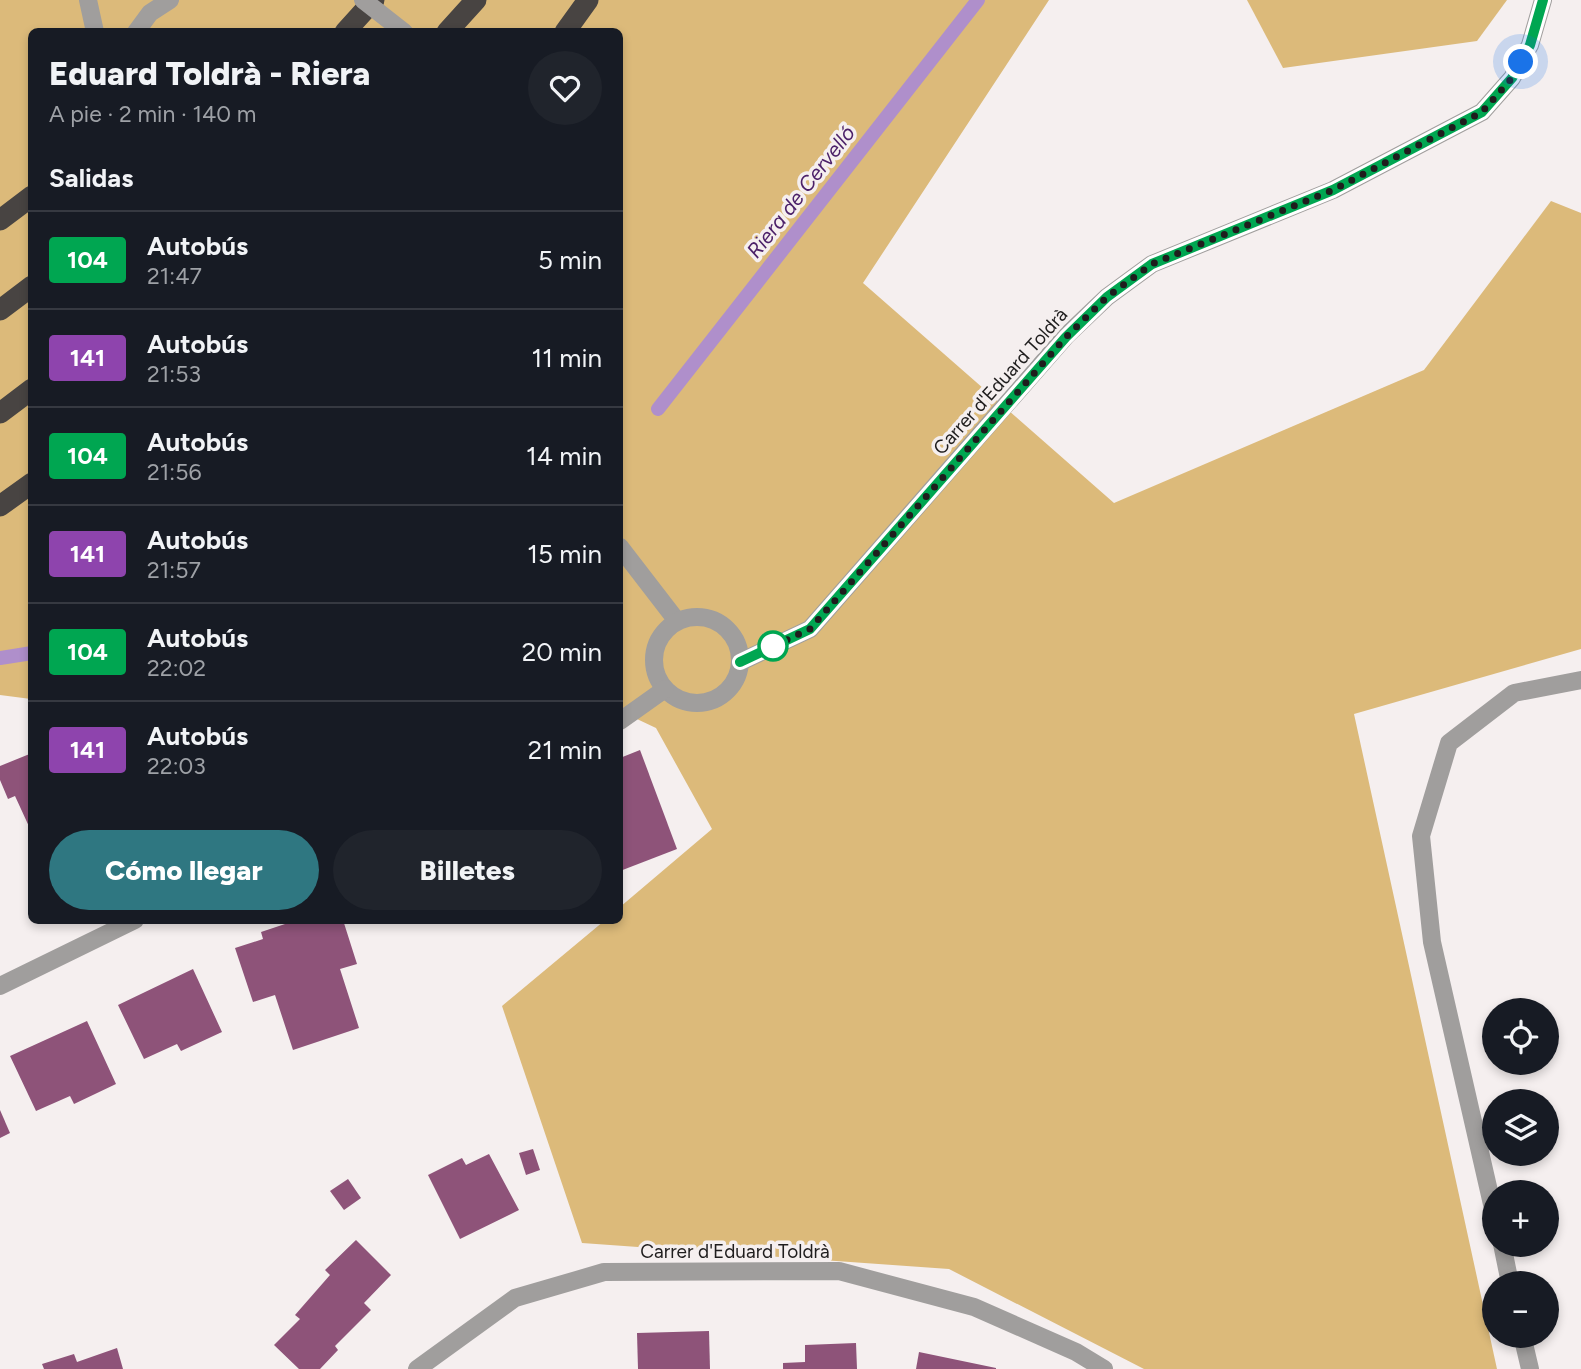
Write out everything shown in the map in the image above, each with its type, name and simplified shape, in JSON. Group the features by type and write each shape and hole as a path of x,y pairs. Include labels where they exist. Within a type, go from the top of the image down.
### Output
{"highway":[{"path":"349,28 374,0"},
{"path":"451,28 476,0"},
{"path":"568,28 588,0"},
{"path":"0,220 28,199"},
{"path":"0,310 28,289"},
{"path":"0,413 28,392"},
{"path":"0,506 28,486"}],"street":[{"path":"88,0 94,28"},
{"path":"139,28 150,13 170,0"},
{"path":"363,0 399,28"},
{"name":"Carrer d'Eduard Toldrà","path":"740,662 810,629 1066,337 1107,297 1152,264 1333,190 1482,112 1512,78 1530,45 1543,0"},
{"path":"623,551 677,621"},
{"path":"691,617 707,618 722,625 738,647 740,662 735,679 713,700 688,702 665,689 657,676 654,656 658,641 677,621 691,617"},
{"path":"1487,1180 1433,942 1421,836 1448,743 1514,693 1581,680"},
{"path":"623,720 665,689"},
{"path":"0,986 127,924"},
{"name":"Carrer d'Eduard Toldrà","path":"417,1369 515,1298 604,1272 825,1271 839,1271 974,1307 1076,1352 1104,1369"},
{"path":"1525,1348 1530,1369"}],"shaded area":[{"path":"0,0 1049,0 863,283 1114,503 1424,370 1551,201 1581,213 1581,649 1354,714 1482,1300 1482,1348 1492,1348 1497,1369 1144,1369 949,1269 582,1243 502,1006 600,924 623,924 623,904 712,829 656,728 623,712 623,28 28,28 28,699 0,695"},
{"path":"1247,0 1507,0 1477,41 1283,68"}],"building":[{"path":"640,750 677,849 623,870 623,757"},
{"path":"28,755 28,824 15,796 8,799 0,780 0,766"},
{"path":"285,924 344,924 357,964 340,969 359,1028 293,1050 275,995 253,1002 235,948 263,939 261,932"},
{"path":"193,969 222,1032 181,1051 177,1044 144,1059 118,1005"},
{"path":"87,1021 116,1084 74,1104 70,1096 36,1111 10,1056"},
{"path":"0,1110 10,1133 0,1138"},
{"path":"533,1149 540,1170 526,1175 519,1153"},
{"path":"489,1154 519,1210 460,1239 428,1175 462,1158 466,1165"},
{"path":"348,1179 361,1198 344,1210 330,1191"},
{"path":"356,1240 391,1275 364,1303 371,1310 335,1346 338,1350 320,1369 299,1369 274,1345 300,1319 295,1315 330,1275 325,1270"},
{"path":"709,1331 710,1369 638,1369 637,1333"},
{"path":"856,1343 857,1369 783,1369 783,1363 805,1362 805,1345"},
{"path":"117,1348 123,1369 44,1369 42,1364 74,1354 77,1362"},
{"path":"919,1352 996,1368 996,1369 916,1369"}],"waterway":[{"name":"Riera de Cervelló","path":"658,409 978,0"},
{"path":"0,658 28,654"}],"bus line":[{"name":"104","path":"740,662 810,629 1066,337 1107,297 1152,264 1333,190 1482,112 1512,78 1530,45 1543,0"}],"route":[{"path":"773,646 763,651 810,629 1066,337 1107,297 1152,264 1333,190 1482,112 1512,78 1521,62"}]}
